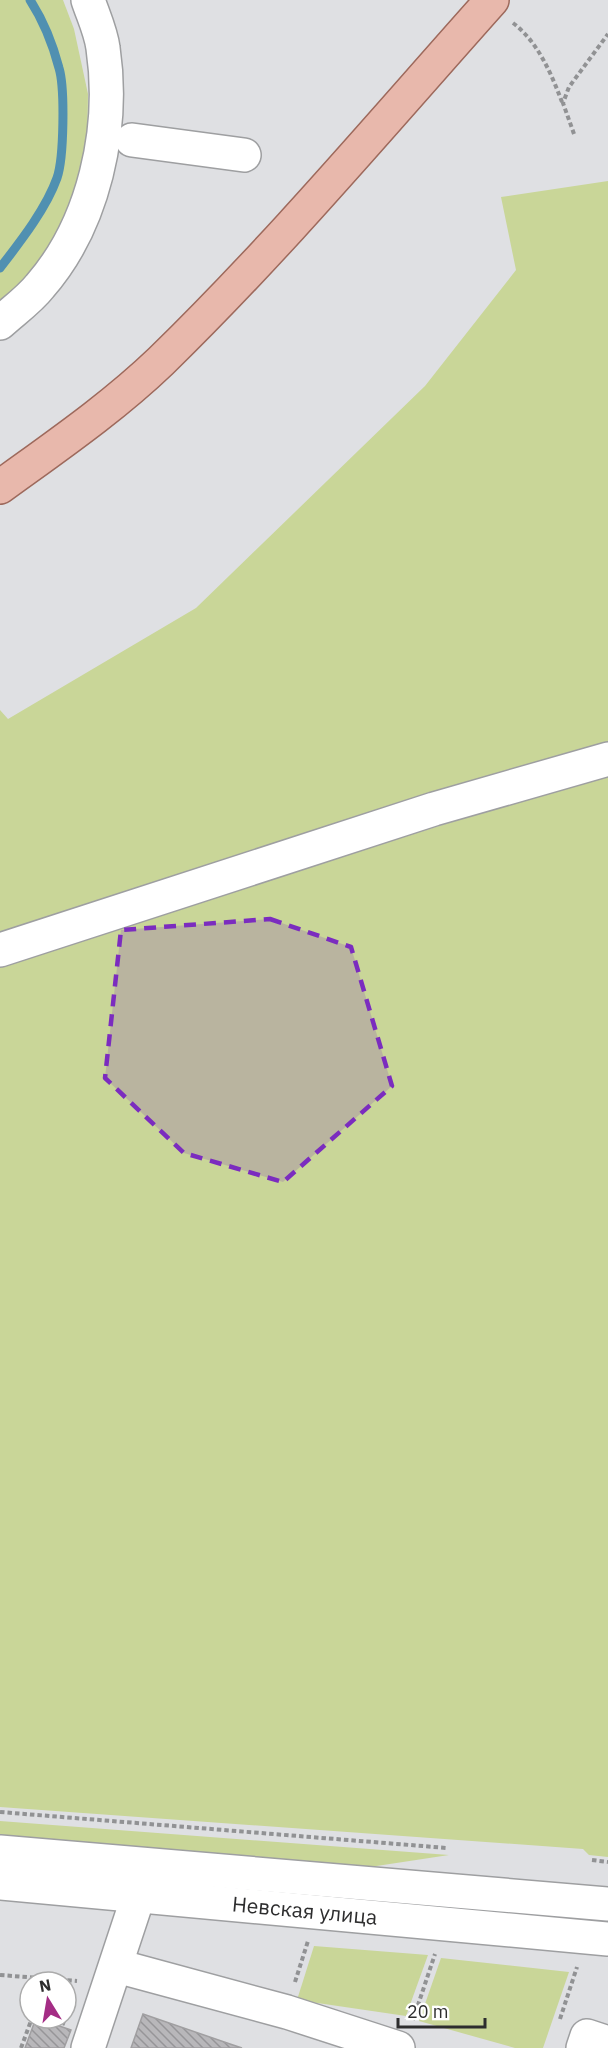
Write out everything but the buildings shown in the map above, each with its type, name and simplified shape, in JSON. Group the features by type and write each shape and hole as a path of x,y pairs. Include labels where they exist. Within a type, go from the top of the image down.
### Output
{"main road":[{"path":"0,487 75,433 159,362 500,10"}],"street":[{"path":"0,324 40,286 77,233 99,169 105,111 103,48 88,0"},
{"path":"132,141 244,155"},
{"path":"0,950 434,809 608,759"},
{"name":"Невская улица","path":"0,1852 608,1904"},
{"name":"Невская улица","path":"0,1883 608,1939"},
{"path":"88,2048 139,1894"},
{"path":"113,1976 404,2037"},
{"path":"583,2048 587,2036 608,2043"}],"path":[{"path":"500,10 526,33 552,73 574,134"},
{"path":"562,103 569,87 608,33"},
{"path":"0,1812 447,1848"},
{"path":"592,1860 608,1862"},
{"path":"404,2037 435,1953"},
{"path":"557,2028 577,1967"},
{"path":"0,1975 61,1979 113,1976"},
{"path":"21,2048 28,2030"}],"highlighted area":[{"path":"270,919 351,947 392,1086 283,1182 184,1153 105,1078 121,930"}],"green space":[{"path":"0,0 63,0 74,29 88,94 87,155 66,228 0,313"},
{"path":"608,181 608,751 0,939 0,710 8,719 196,608 425,386 516,270 501,197"},
{"path":"608,773 608,1857 589,1855 583,1849 0,1807 0,963"},
{"path":"0,1821 449,1855 370,1867 0,1836"},
{"path":"314,1946 428,1955 406,2016 297,2000"},
{"path":"441,1958 569,1972 543,2048 515,2048 419,2021"}],"waterway":[{"path":"0,268 32,225 52,190 57,178 61,155 63,106 61,78 54,50 30,0"}]}
